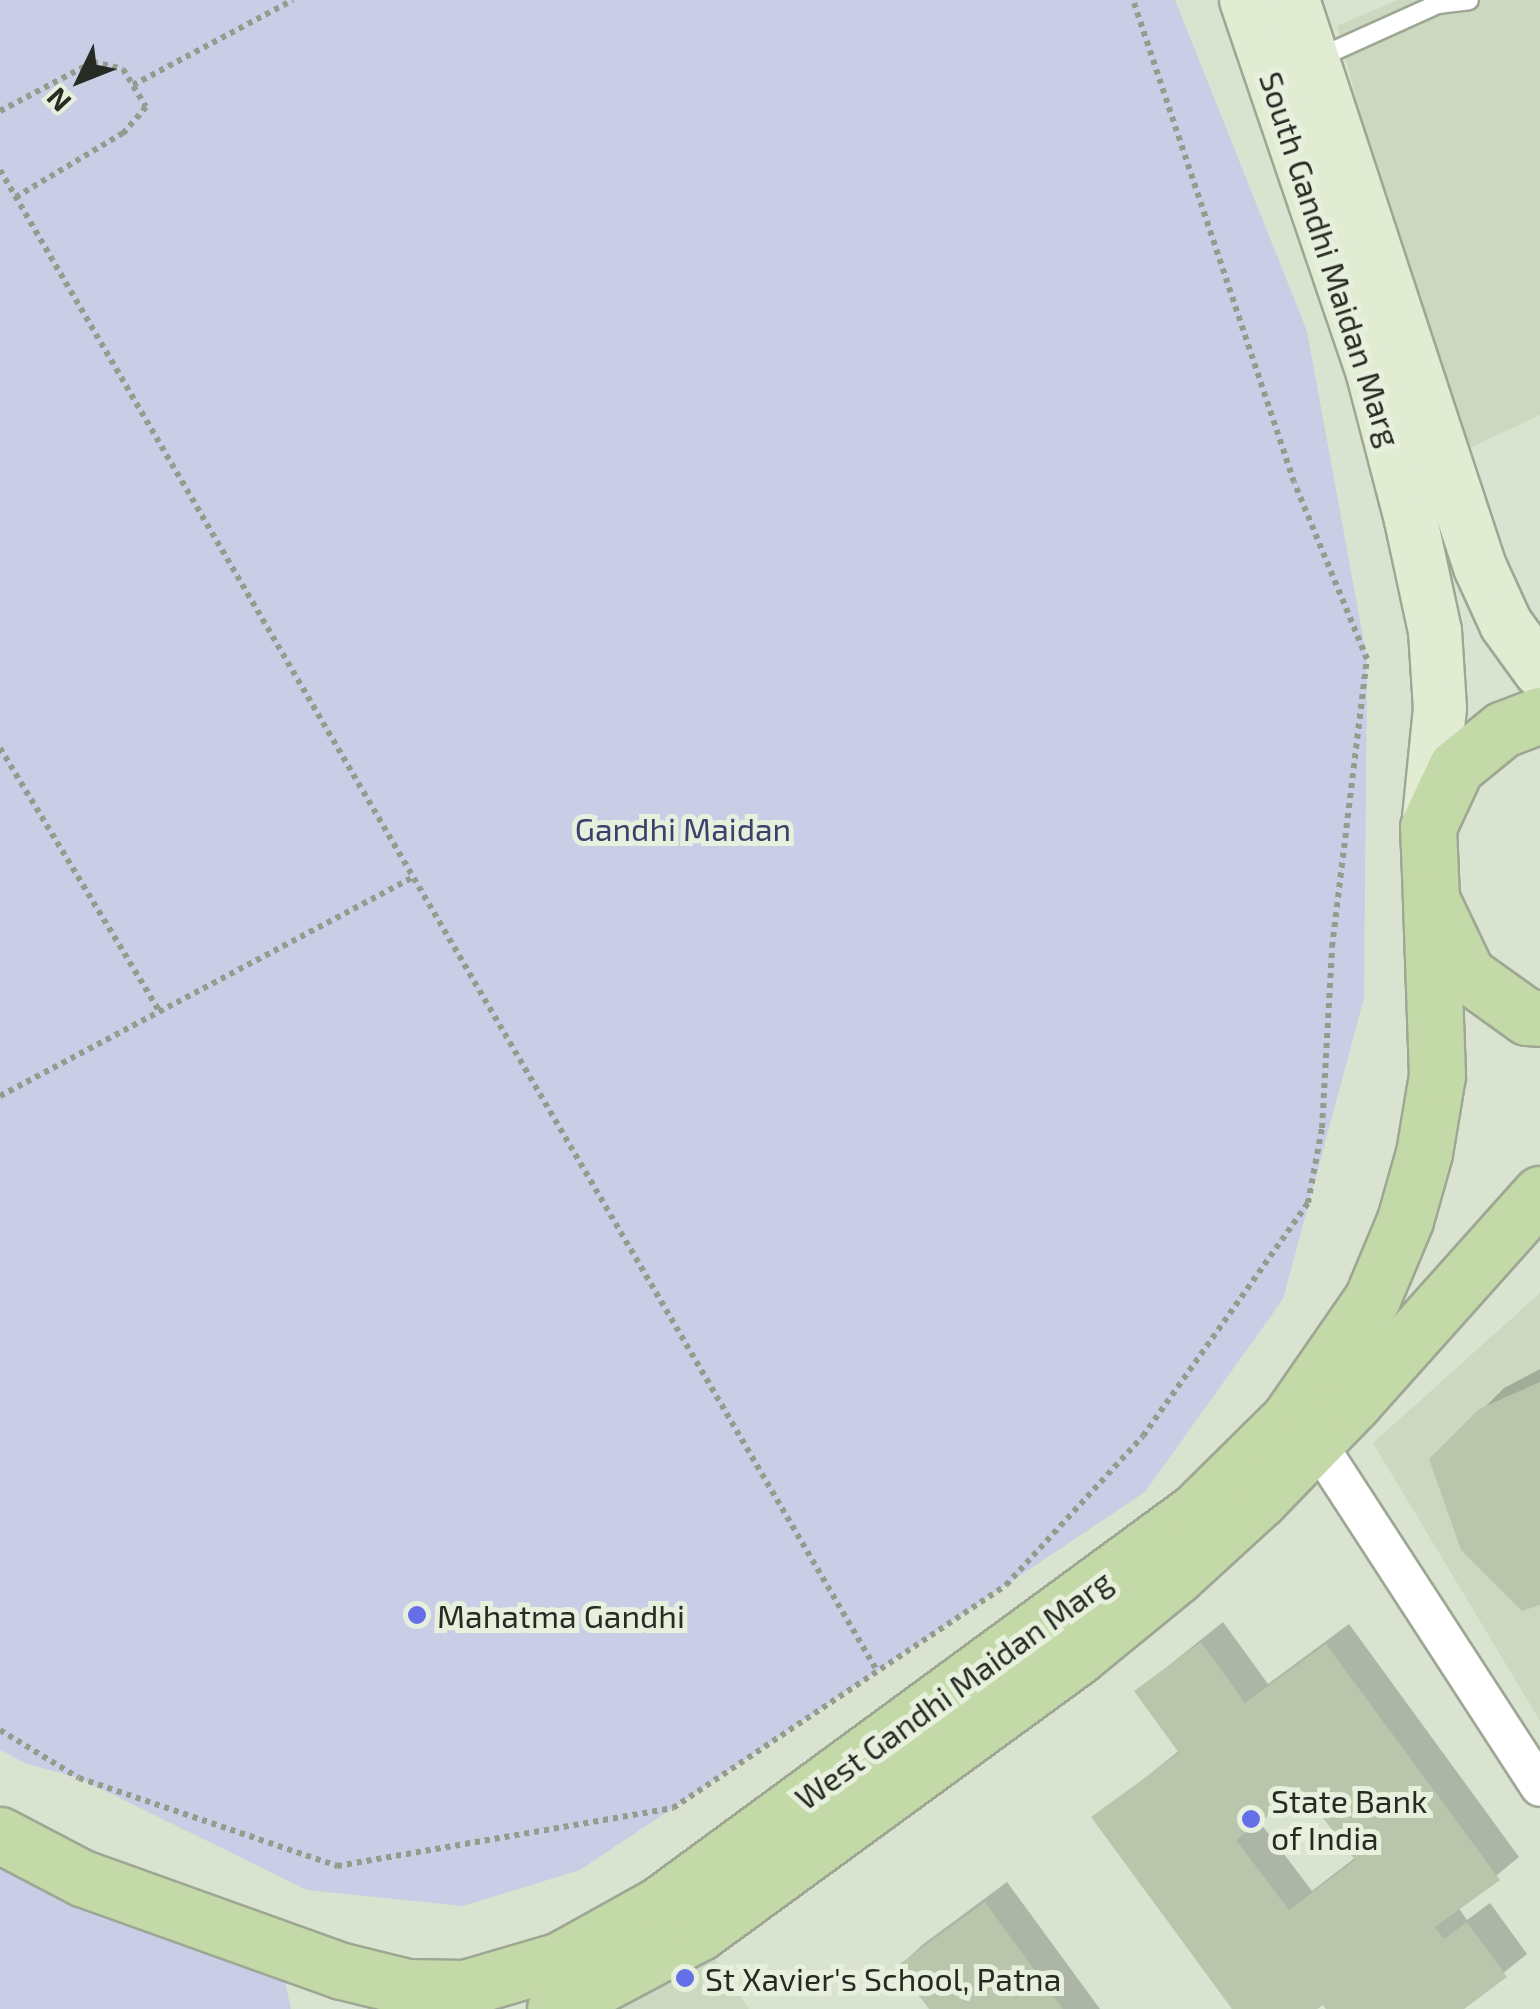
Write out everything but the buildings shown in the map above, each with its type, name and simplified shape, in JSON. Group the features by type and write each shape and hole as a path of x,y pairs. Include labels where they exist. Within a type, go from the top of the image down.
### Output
{"main road":[{"name":"South Gandhi Maidan Marg","path":"1246,0 1372,370 1411,520 1435,631 1439,689 1428,827"},
{"path":"1293,0 1480,567 1506,624 1540,671"},
{"path":"1428,827 1456,767 1503,729 1540,715"},
{"name":"West Gandhi Maidan Marg","path":"0,1836 82,1878 342,1971 386,1995 406,1987 465,1988 560,1960 659,1905 1196,1511 1289,1419 1372,1299 1405,1220 1424,1153 1437,1076 1428,827"},
{"path":"1431,899 1467,974 1526,1017 1540,1018"},
{"path":"554,2009 700,1932 1077,1657 1190,1564 1316,1442 1540,1194"}],"street":[{"path":"1316,1442 1540,1786"}],"lane":[{"path":"1311,62 1440,2 1459,5 1469,0"}],"path":[{"path":"133,85 293,0"},
{"path":"0,1730 79,1778 337,1866 673,1808 1006,1585 1143,1436 1308,1204 1322,1128 1332,947 1367,658 1294,482 1133,0"},
{"path":"0,111 94,62 123,69 146,107 123,133 16,196"},
{"path":"0,170 878,1671"},
{"path":"0,748 160,1011"},
{"path":"0,1096 412,878"}],"shaded area":[{"path":"1398,0 1540,0 1540,415 1450,457 1337,26"},
{"path":"1540,1293 1540,1721 1373,1443"},
{"name":"St Xavier's School, Patna","path":"708,1948 749,2009 573,2009"}],"green space":[{"name":"Gandhi Maidan","path":"0,0 1175,0 1307,331 1367,659 1364,998 1283,1299 1145,1492 580,1870 463,1906 307,1890 79,1778 27,1764 0,1750"},
{"path":"0,1858 285,1982 291,2009 0,2009"}],"place":[{"name":"Mahatma Gandhi","path":"417,1615"},
{"name":"State Bank of India","path":"1251,1819"},
{"name":"St Xavier's School, Patna","path":"685,1978"}]}
